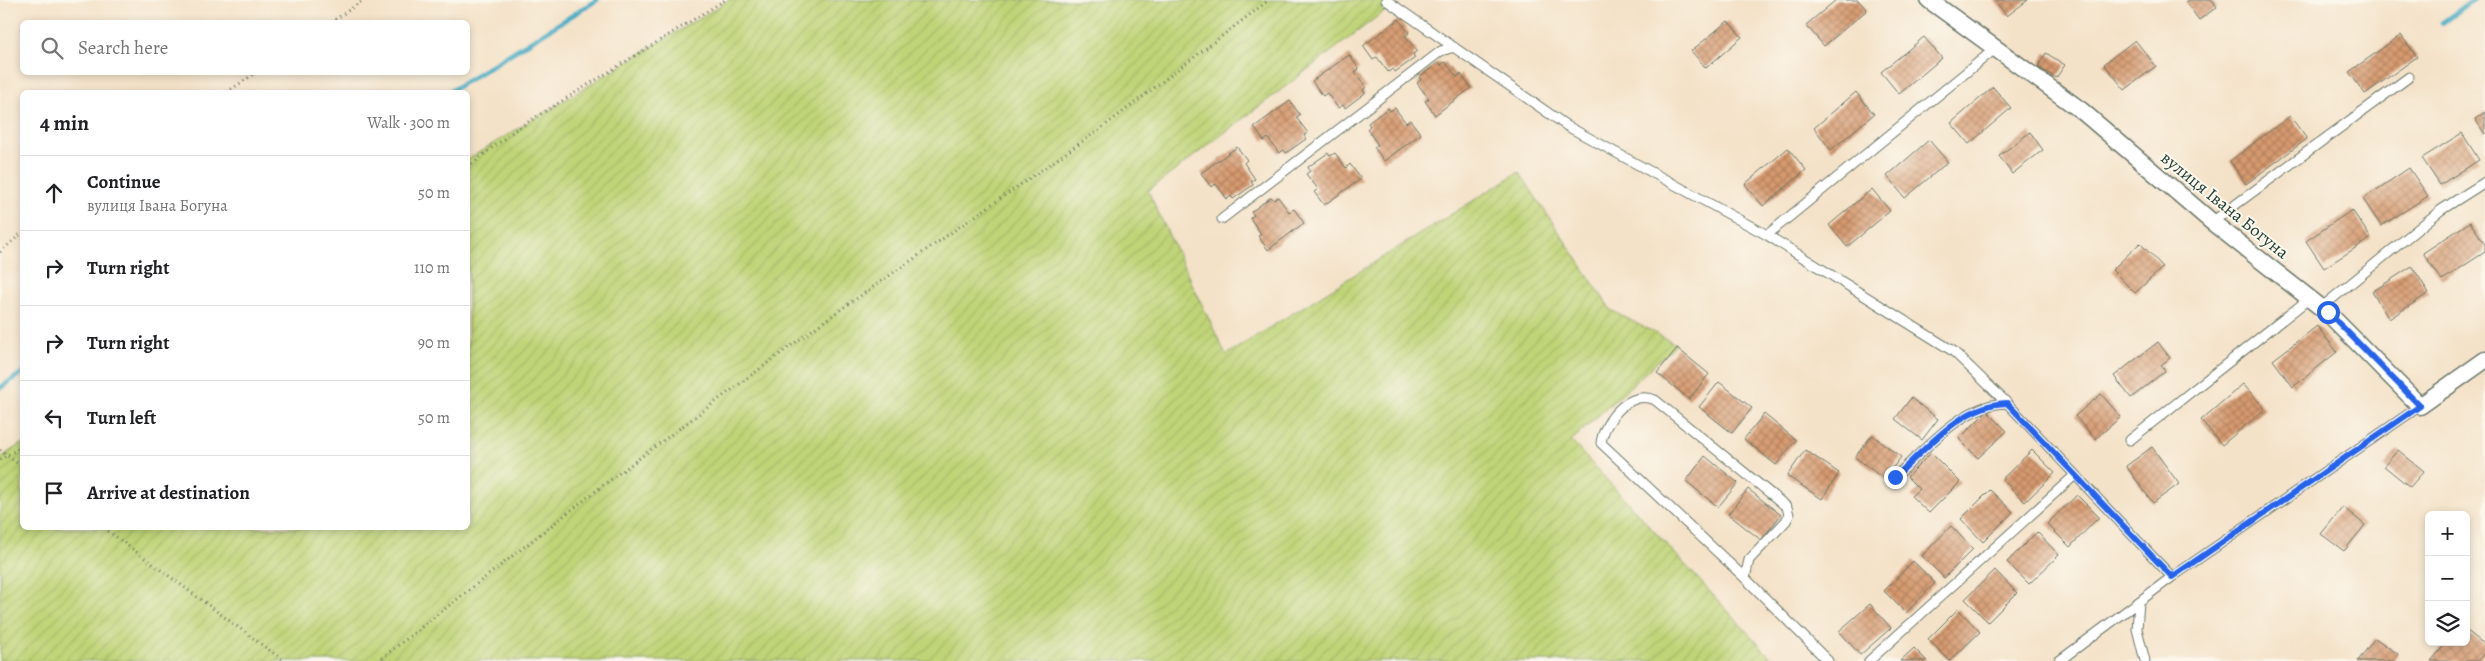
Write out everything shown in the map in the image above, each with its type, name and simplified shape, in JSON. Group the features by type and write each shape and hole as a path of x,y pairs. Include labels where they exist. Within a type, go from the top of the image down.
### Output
{"street":[{"name":"вулиця Івана Богуна","path":"1936,2 2082,112 2212,222 2316,303 2420,406"},
{"path":"2420,406 2485,360"}],"lane":[{"path":"1386,0 1567,126 1767,235 1953,352 2007,403 2172,577"},
{"path":"1222,219 1441,51 1454,47"},
{"path":"1767,235 1996,48"},
{"path":"2212,222 2408,77"},
{"path":"2130,440 2442,210 2485,182"},
{"path":"1745,578 1749,560 1786,521 1789,515 1787,507 1655,400 1647,397 1637,399 1618,410 1607,422 1601,443 1745,578 1828,661"},
{"path":"1895,477 1948,429 1964,418 1980,408 1994,403 2007,403"},
{"path":"2060,661 2172,577 2420,406"},
{"path":"1869,661 2075,475"},
{"path":"2138,602 2137,629 2145,661"}],"path":[{"path":"333,20 364,0"},
{"path":"470,165 515,130 725,0"},
{"path":"378,661 606,483 826,319 1099,130 1269,0"},
{"path":"230,90 252,75"},
{"path":"0,252 20,235"},
{"path":"0,460 20,447"},
{"path":"0,450 20,466"},
{"path":"107,530 284,661"}],"green space":[{"path":"729,0 1399,0 1148,191 1226,355 1519,172 1611,310 1676,344 1571,441 1774,661 0,661 0,458 20,444 20,530 470,530 470,158"}],"building":[{"path":"1836,0 1858,0 1867,10 1824,46 1806,25"},
{"path":"1994,0 2028,0 2007,16"},
{"path":"2189,0 2212,0 2217,7 2199,20 2186,2"},
{"path":"1399,19 1409,33 1405,36 1417,51 1413,54 1415,58 1395,72 1393,69 1388,72 1377,57 1373,60 1363,46"},
{"path":"1728,21 1742,37 1706,68 1691,51"},
{"path":"2401,35 2417,57 2365,94 2349,72"},
{"path":"1924,37 1942,58 1899,94 1881,72"},
{"path":"2135,40 2156,66 2125,90 2104,64"},
{"path":"2046,53 2065,65 2056,78 2038,67"},
{"path":"1349,55 1359,69 1355,72 1366,87 1363,90 1365,93 1345,108 1343,105 1338,108 1327,93 1323,96 1312,81"},
{"path":"1439,62 1441,65 1445,62 1457,77 1461,74 1471,88 1435,115 1425,101 1429,99 1417,83 1421,80 1419,77"},
{"path":"1993,87 2011,108 1969,144 1951,123"},
{"path":"1856,92 1874,114 1831,150 1814,128"},
{"path":"1290,101 1300,115 1296,117 1308,133 1304,135 1306,139 1286,153 1284,150 1279,153 1268,138 1264,141 1254,127"},
{"path":"1388,108 1390,111 1395,108 1406,123 1410,120 1421,134 1384,161 1374,147 1378,145 1367,129 1370,126 1368,123"},
{"path":"2485,112 2485,134 2475,119"},
{"path":"2290,116 2307,139 2246,184 2230,161"},
{"path":"2030,132 2043,150 2012,174 1999,156"},
{"path":"2462,133 2479,160 2440,185 2422,158"},
{"path":"1929,140 1948,162 1905,198 1887,176"},
{"path":"1237,147 1247,160 1244,163 1255,179 1251,181 1253,185 1233,199 1231,196 1227,199 1216,184 1211,187 1201,173"},
{"path":"1788,148 1806,170 1763,206 1745,184"},
{"path":"1328,153 1330,156 1335,153 1346,168 1350,164 1361,179 1324,205 1314,192 1318,189 1306,174 1310,171 1308,167"},
{"path":"2409,168 2428,196 2381,226 2363,199"},
{"path":"1872,189 1890,211 1847,247 1829,225"},
{"path":"1271,197 1274,200 1278,197 1289,212 1294,209 1304,223 1268,250 1258,236 1261,234 1250,218 1254,215 1251,212"},
{"path":"2352,210 2371,238 2324,268 2306,241"},
{"path":"2470,222 2485,244 2485,252 2442,280 2423,253"},
{"path":"2140,243 2163,267 2135,293 2112,270"},
{"path":"2412,266 2429,293 2389,319 2372,292"},
{"path":"2317,326 2337,352 2293,387 2273,360"},
{"path":"2158,342 2170,358 2161,365 2165,371 2131,398 2114,376"},
{"path":"1677,348 1709,374 1689,399 1657,373"},
{"path":"1719,382 1752,408 1732,433 1699,407"},
{"path":"2243,384 2265,409 2222,445 2201,420"},
{"path":"2101,394 2121,417 2095,439 2075,416"},
{"path":"1911,398 1938,419 1922,440 1895,419"},
{"path":"1987,411 2007,431 1978,458 1959,439"},
{"path":"1764,414 1796,440 1776,465 1744,439"},
{"path":"1872,435 1901,457 1884,479 1855,457"},
{"path":"2152,447 2179,484 2153,503 2126,466"},
{"path":"1805,450 1839,473 1822,499 1787,476"},
{"path":"2032,450 2055,473 2025,502 2002,479"},
{"path":"2398,450 2424,471 2410,487 2384,466"},
{"path":"1931,453 1960,482 1929,513 1911,496 1919,489 1907,477"},
{"path":"1705,456 1738,483 1718,507 1686,481"},
{"path":"1748,489 1781,515 1761,540 1728,514"},
{"path":"1990,490 2013,512 1983,542 1961,519"},
{"path":"2077,495 2099,517 2070,547 2047,524"},
{"path":"2343,507 2365,525 2344,551 2321,534"},
{"path":"1951,526 1973,549 1944,578 1922,556"},
{"path":"2037,532 2059,555 2029,584 2007,562"},
{"path":"1913,561 1935,583 1906,613 1884,591"},
{"path":"1995,570 2017,593 1988,622 1965,599"},
{"path":"1870,604 1891,628 1860,655 1839,631"},
{"path":"1958,609 1980,632 1950,661 1928,639"},
{"path":"2470,633 2485,645 2485,652 2478,661 2431,661 2444,646 2470,646"},
{"path":"2375,638 2398,654 2394,661 2358,661"},
{"path":"1914,648 1927,661 1900,661"}],"waterway":[{"path":"452,90 597,0"},
{"path":"2442,23 2473,0"},
{"path":"0,388 20,374"}],"route":[{"path":"1895,477 1948,429 1980,408 1994,403 2007,403 2172,577 2420,406 2328,312"}]}
